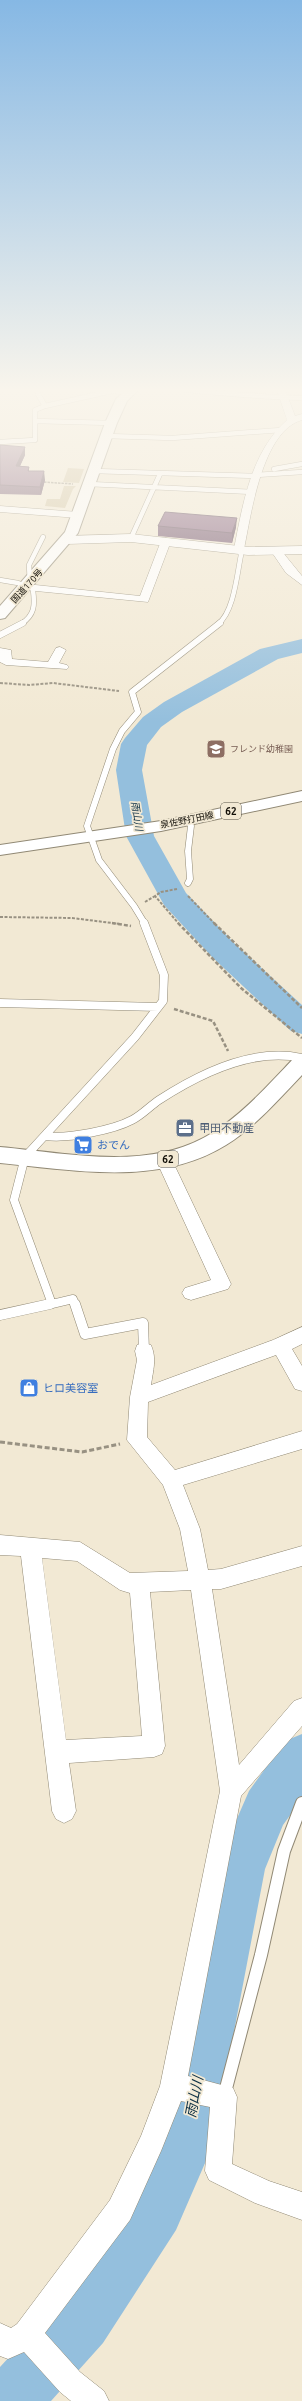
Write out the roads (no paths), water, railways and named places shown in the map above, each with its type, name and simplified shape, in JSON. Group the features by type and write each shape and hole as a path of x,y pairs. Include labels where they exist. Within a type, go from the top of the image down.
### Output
{"main road":[{"name":"国道170号","path":"0,615 30,587 67,540 78,515 81,499"},
{"name":"泉佐野打田線","path":"0,850 161,826 302,796"},
{"name":"62","path":"0,1155 128,1165 164,1160 207,1146 237,1125 302,1062"}],"street":[{"path":"239,549 251,499"},
{"path":"0,509 78,515"},
{"path":"67,540 131,538 239,549 276,551 302,550"},
{"path":"30,587 144,600 166,541"},
{"path":"276,551 290,571 302,582"},
{"path":"0,651 7,652 6,662 58,667 60,650"},
{"path":"164,1160 222,1284 191,1293"},
{"path":"139,1397 280,1346 302,1335"},
{"path":"280,1346 302,1383"},
{"path":"94,2401 13,2336 120,2210 152,2142 173,2086 231,1791 200,1580 190,1529 171,1480 137,1440 139,1397 146,1360 144,1351"},
{"path":"171,1480 302,1440"},
{"path":"0,1545 80,1552 127,1583 220,1579 302,1556"},
{"path":"30,1548 64,1810"},
{"path":"57,1752 154,1746 139,1582"},
{"path":"231,1791 302,1709"},
{"path":"173,2086 224,2097 218,2171 265,2193 302,2206"}],"lane":[{"path":"131,538 150,499"},
{"path":"0,635 28,620 33,614 36,607 26,574 28,563 43,536"},
{"path":"52,1304 14,1200 26,1157 135,1037 163,1001 164,975 145,926 134,906 98,860 89,837 87,826 113,749 122,730 138,712 132,692 224,617 233,596 241,555 239,549"},
{"path":"0,580 30,587"},
{"path":"188,820 191,826 188,851 190,879 188,883"},
{"path":"0,1003 159,1006"},
{"path":"46,1136 53,1137 110,1127 132,1120 161,1098 221,1068 236,1063 290,1052 302,1058"},
{"path":"0,1315 73,1299 85,1334 143,1324 144,1351"},
{"path":"224,2097 266,1934 283,1854 294,1819 302,1804"}],"waterway":[{"name":"雨山川","path":"302,646 269,654 173,707 152,722 134,744 129,770 140,836 174,898 223,950 302,1023"},
{"name":"雨山川","path":"10,2401 82,2322 156,2210 184,2147 240,1869 266,1808 302,1758"}],"place":[{"name":"フレンド幼稚園","path":"216,749"},
{"name":"甲田不動産","path":"185,1128"},
{"name":"おでん","path":"83,1145"},
{"name":"ヒロ美容室","path":"29,1388"}]}
